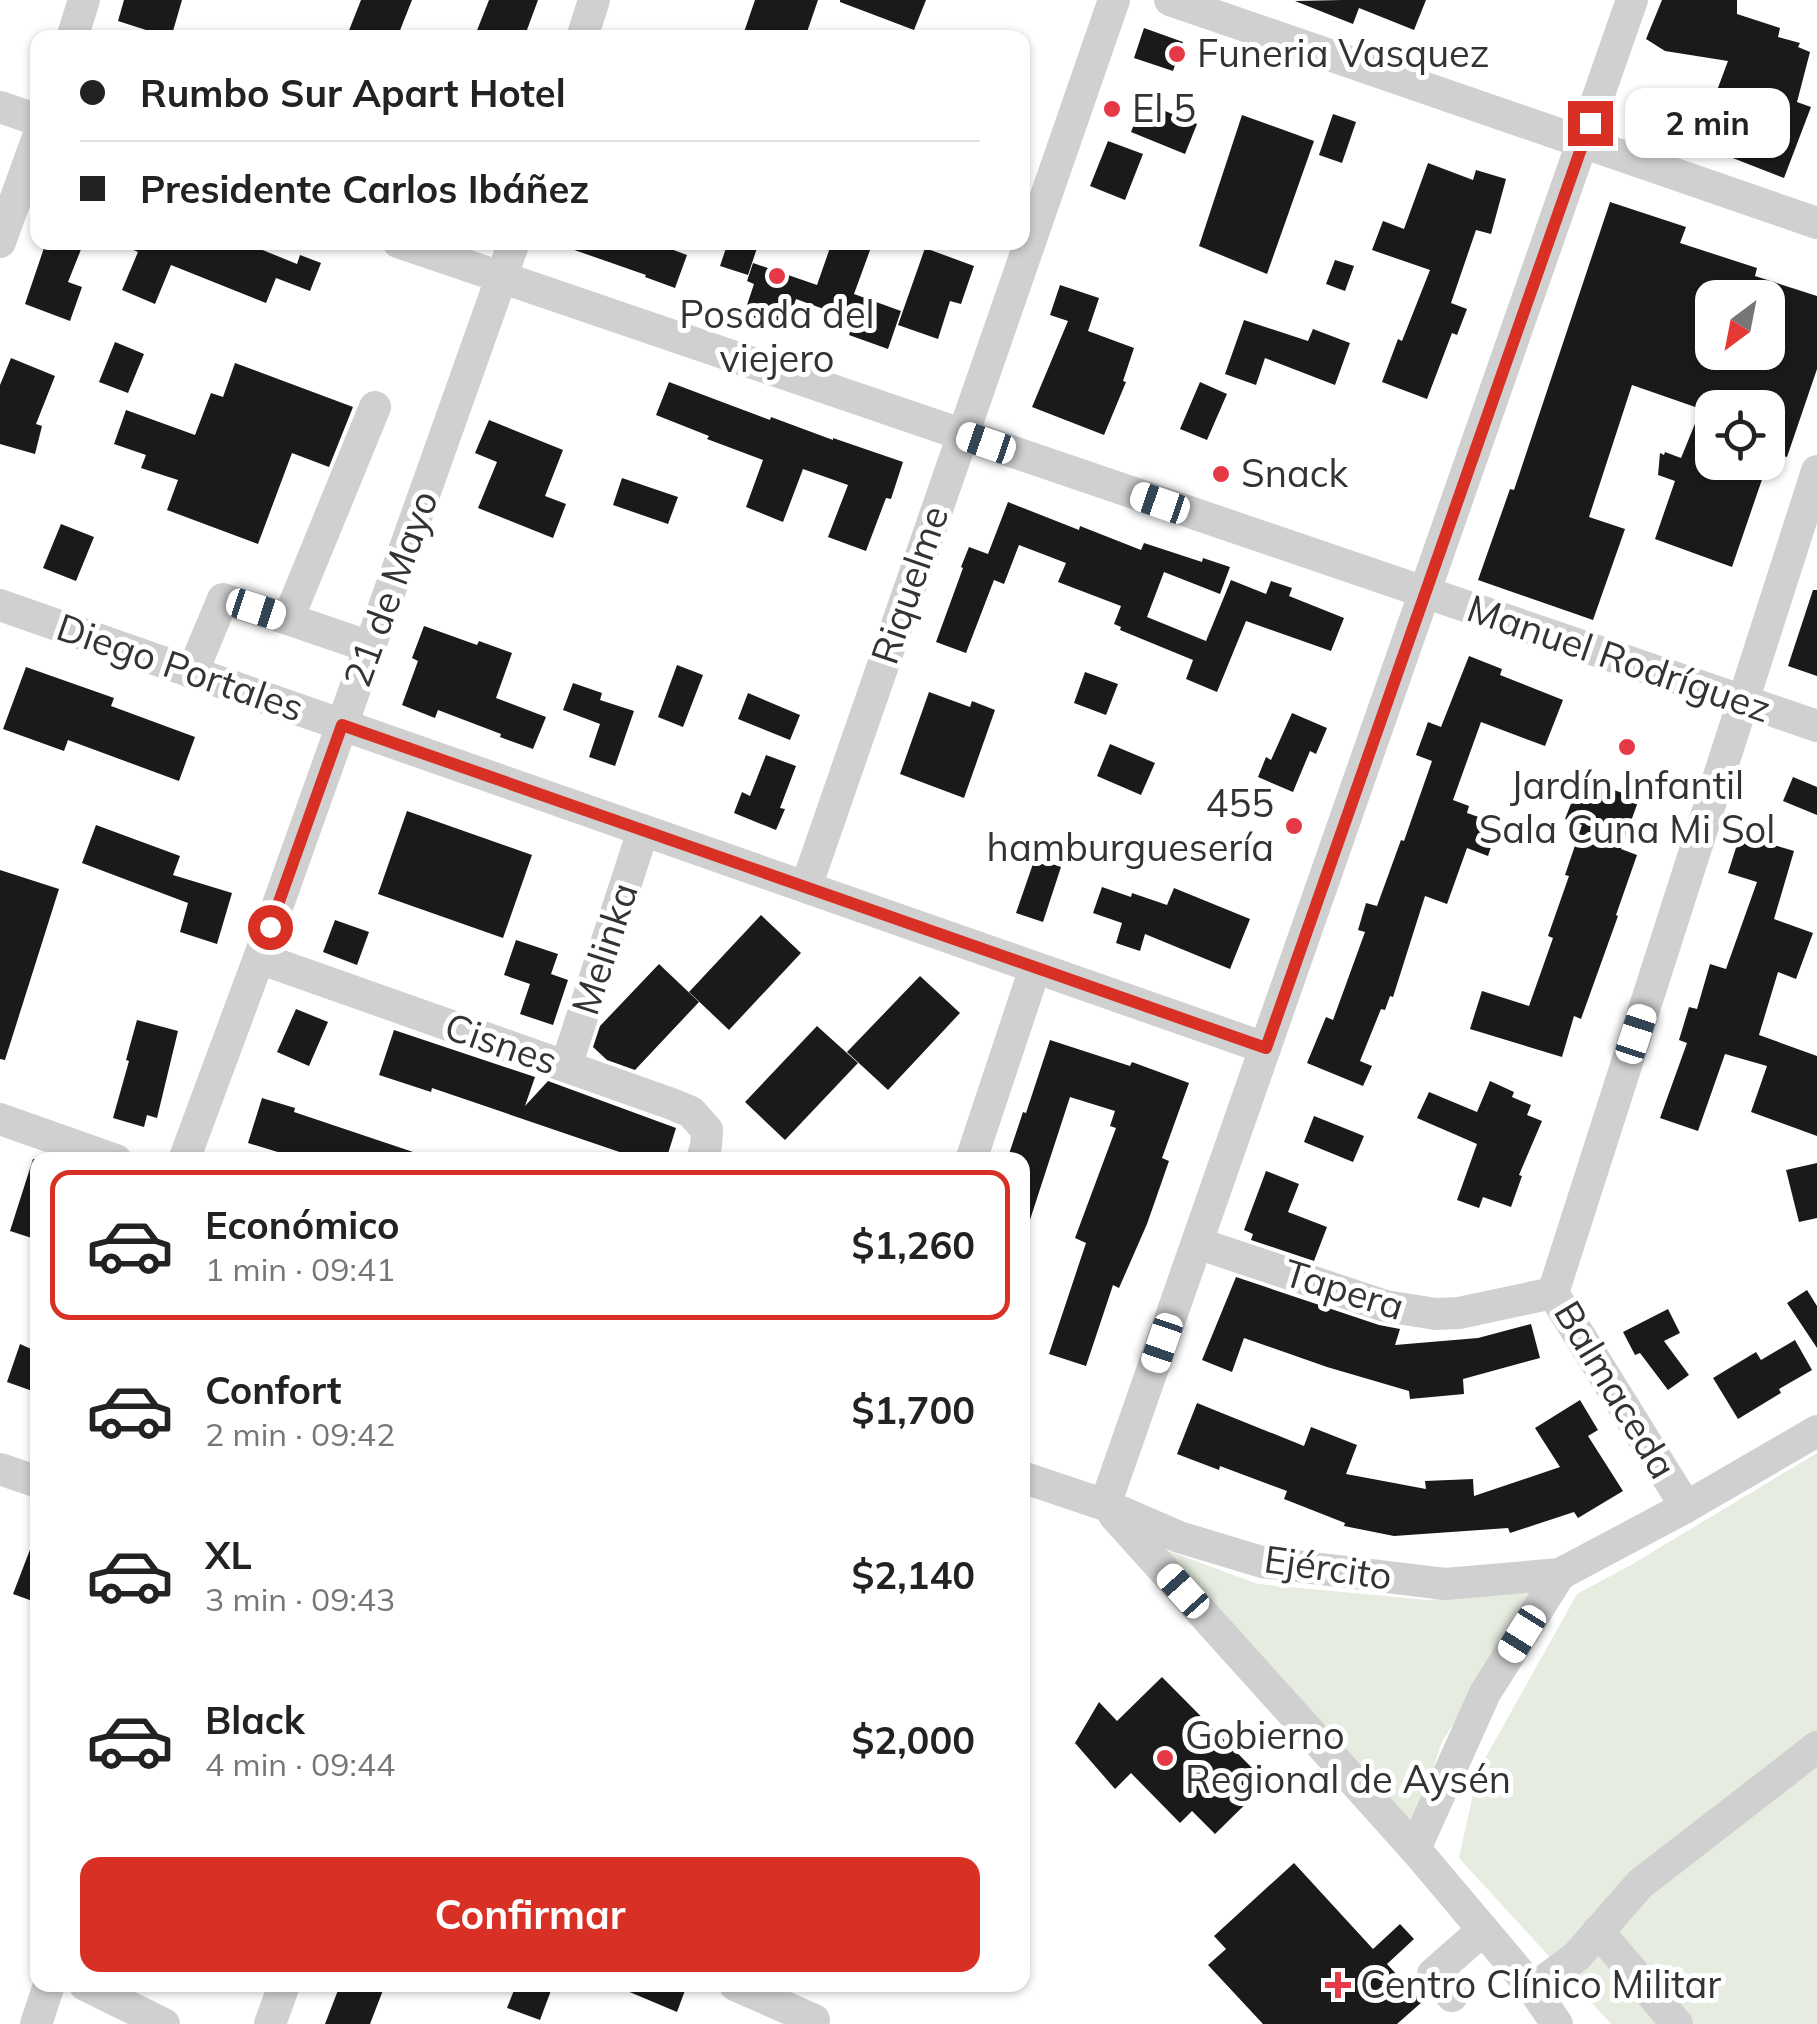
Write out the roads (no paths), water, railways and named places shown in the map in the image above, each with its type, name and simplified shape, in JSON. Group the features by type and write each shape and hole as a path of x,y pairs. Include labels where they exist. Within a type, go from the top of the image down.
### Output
{"street":[{"path":"75,30 84,0"},
{"path":"585,30 594,0"},
{"name":"Riquelme","path":"1030,240 1114,0"},
{"path":"1170,0 1817,223"},
{"path":"1105,1506 1632,0"},
{"path":"0,107 30,117"},
{"path":"0,242 30,158"},
{"name":"Manuel Rodríguez","path":"421,250 1817,726"},
{"name":"21 de Mayo","path":"187,1152 511,250"},
{"name":"Riquelme","path":"806,887 1027,250"},
{"path":"288,619 375,408"},
{"name":"Balmaceda","path":"1686,1507 1554,1293 1817,471"},
{"path":"192,672 223,599 370,647"},
{"name":"Diego Portales","path":"0,605 1266,1048"},
{"name":"Melinka","path":"566,1066 643,831"},
{"name":"Cisnes","path":"259,958 691,1112 707,1130 704,1152"},
{"path":"975,1152 1034,968"},
{"path":"0,1120 93,1152"},
{"name":"Tapera","path":"1197,1243 1412,1312 1459,1313 1554,1293"},
{"name":"Ejército","path":"1030,1480 1179,1537 1262,1562 1444,1584 1560,1574 1817,1431"},
{"path":"0,1469 30,1479"},
{"name":"Ejército","path":"1105,1506 1414,1849 1533,1989 1557,2024"},
{"name":"Ejército","path":"1414,1849 1485,1692 1560,1574"},
{"path":"1533,1989 1577,1956 1640,1884 1817,1747"},
{"path":"1452,1996 1434,1974 1482,1930"},
{"path":"1598,1932 1677,2024"},
{"name":"Ejército","path":"1533,1989 1574,2024"},
{"path":"36,2024 47,1992"},
{"path":"99,1992 164,2024"},
{"path":"270,2024 281,1992"},
{"path":"750,1992 814,2020"}],"place":[{"name":"Funeria Vasquez","path":"1177,54"},
{"name":"El 5","path":"1112,109"},
{"name":"Posada del viejero","path":"777,276"},
{"name":"Snack","path":"1221,474"},
{"name":"Jardín Infantil Sala Cuna Mi Sol","path":"1627,747"},
{"name":"455 hamburguesería","path":"1294,826"},
{"name":"Gobierno Regional de Aysén","path":"1165,1758"},
{"name":"Centro Clínico Militar","path":"1338,1985"}]}
